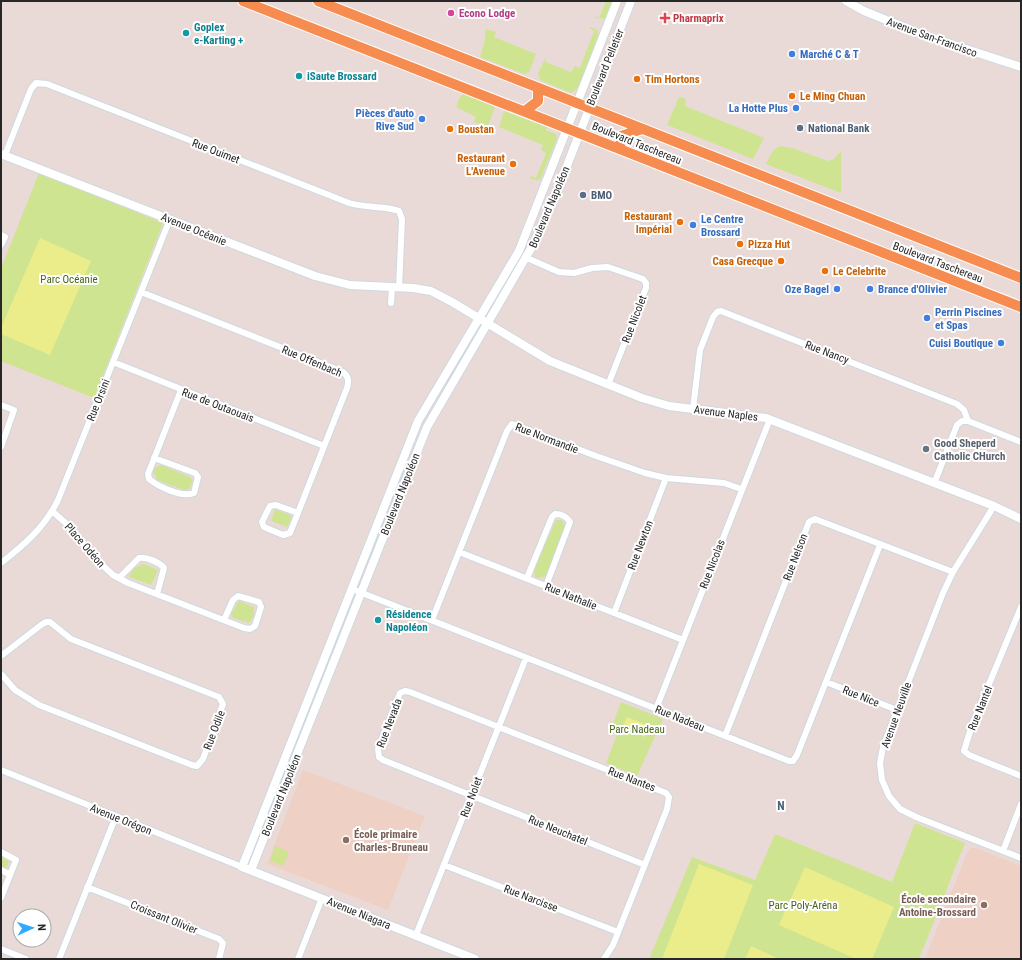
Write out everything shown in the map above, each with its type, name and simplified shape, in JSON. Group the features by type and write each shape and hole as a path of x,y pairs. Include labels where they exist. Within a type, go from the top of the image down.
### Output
{"main road":[{"name":"Boulevard Taschereau","path":"243,1 1021,307"},
{"name":"Boulevard Taschereau","path":"318,1 1021,278"},
{"path":"525,111 538,101 538,88"},
{"path":"620,149 621,136 642,129"}],"street":[{"name":"Boulevard Pelletier","path":"568,128 576,103 617,1"},
{"name":"Boulevard Pelletier","path":"579,132 631,1"},
{"name":"Avenue San-Francisco","path":"846,1 864,11 923,35 1021,67"},
{"path":"606,28 618,34"},
{"name":"Rue Ouimet","path":"3,154 31,89 36,83 47,84 349,203 362,207 392,209 399,211 402,219 395,288"},
{"name":"Boulevard Napoléon","path":"242,867 418,421 519,251 568,128"},
{"name":"Boulevard Napoléon","path":"251,870 427,427 527,258 556,194 579,132"},
{"name":"Avenue Océanie","path":"3,154 315,276 350,285 421,289 437,294 479,319"},
{"path":"544,190 556,194"},
{"name":"Rue Orsini","path":"1,563 33,536 52,511 62,490 170,219"},
{"path":"1,235 5,237 1,245"},
{"name":"Rue Nicolet","path":"527,258 559,272 574,272 598,267 613,267 643,279 646,283 646,288 608,385"},
{"path":"391,303 395,288"},
{"name":"Rue Offenbach","path":"141,292 343,372 348,376 349,382 298,513 290,533 284,534 264,527 262,522 270,506 276,505 298,513"},
{"name":"Rue Nancy","path":"693,408 700,350 713,317 717,312 721,311 957,404 964,410 968,422"},
{"name":"Avenue Naples","path":"479,319 550,361 608,385 657,403 758,416 770,419 934,484 994,506 1021,519"},
{"name":"Rue de Outaouais","path":"113,362 324,446"},
{"path":"154,458 194,473 198,477 194,493 184,494 154,483 149,479 148,474 154,458 181,390"},
{"path":"1,405 14,410 1,447"},
{"name":"Rue Nicolas","path":"656,708 741,489 770,419"},
{"path":"934,484 957,425 962,421 1021,442"},
{"name":"Rue Normandie","path":"432,620 507,431 512,424 623,466 666,478 720,482 741,489"},
{"name":"Rue Newton","path":"614,613 666,478"},
{"name":"Avenue Neuville","path":"994,506 953,572 897,710 883,747 880,763 885,788 895,804 906,813 1021,858"},
{"name":"Place Odéon","path":"52,511 69,526 98,562 119,578 157,594 224,620 250,629 255,626 261,607 259,602 238,596 233,600 224,620"},
{"path":"527,578 552,517 555,514 560,514 567,518 570,522 546,586"},
{"name":"Rue Nelson","path":"725,736 809,522 815,519 953,572"},
{"name":"Rue Nadeau","path":"352,589 789,761 793,761 880,545"},
{"name":"Rue Nathalie","path":"459,552 683,640"},
{"path":"119,578 139,558 144,557 161,564 164,568 164,575 157,594"},
{"name":"Rue Nantel","path":"1021,607 972,726 964,751 969,755 1021,776"},
{"name":"Rue Odile","path":"1,656 41,625 46,622 50,622 71,639 219,697 223,704 203,759 197,766 39,705 15,690 1,674"},
{"name":"Rue Nolet","path":"416,936 526,658"},
{"name":"Rue Nice","path":"826,682 897,710"},
{"name":"Rue Nevada","path":"472,795 383,760 380,757 378,748 400,693 405,691 498,726"},
{"name":"Rue Nantes","path":"498,726 666,793 669,797 669,802 618,932 604,959"},
{"path":"282,764 292,768"},
{"name":"Avenue Orégon","path":"1,770 242,867"},
{"name":"Rue Neuchatel","path":"472,795 645,864"},
{"path":"1003,851 1021,804"},
{"path":"59,959 116,816"},
{"path":"1,852 16,860 9,874 1,898"},
{"name":"Rue Narcisse","path":"444,865 618,932"},
{"name":"Avenue Niagara","path":"242,867 475,959"},
{"path":"1,870 9,874"},
{"name":"Croissant Olivier","path":"88,887 219,939 223,942 219,959"},
{"path":"298,959 322,898"},
{"path":"1,949 26,959"}],"shaded area":[{"name":"École primaire Charles-Bruneau","path":"303,770 425,816 388,910 267,864"},
{"name":"École secondaire Antoine-Brossard","path":"971,848 976,848 1021,866 1021,959 925,959 967,853"}],"green space":[{"path":"606,1 612,1 605,19 595,18 594,16 599,18"},
{"path":"591,27 597,30 599,36 577,89 571,93 540,80 538,74 546,56 545,62 571,72 575,66 580,68 594,31 589,28"},
{"path":"486,29 496,32 494,37 536,54 529,72 524,74 480,57"},
{"path":"463,94 495,107 487,128 474,122 476,117 456,107 460,97"},
{"path":"679,97 686,99 685,106 764,138 753,159 667,125"},
{"path":"504,111 547,127 546,130 556,134 557,139 540,180 530,179 531,176 536,178 546,153 541,150 543,145 499,127"},
{"path":"780,146 792,148 828,161 834,159 841,151 841,193 766,164 773,151"},
{"name":"Parc Océanie","path":"39,173 163,223 94,398 1,361 1,268"},
{"path":"40,238 91,261 50,355 1,334 1,328"},
{"path":"161,465 190,477 193,481 189,489 184,490 157,480 153,471 156,467"},
{"path":"275,509 292,516 287,527 271,521"},
{"path":"556,520 562,520 565,527 546,576 538,578 535,577 534,570"},
{"path":"144,564 158,570 151,585 129,577 135,568"},
{"path":"239,601 254,607 254,616 249,623 233,618 231,614"},
{"name":"Parc Nadeau","path":"621,702 663,719 637,776 606,763 618,732 611,729"},
{"path":"627,717 649,726 645,737 623,727"},
{"name":"Parc Poly-Aréna","path":"915,823 965,843 919,959 649,959 692,857 755,880 775,834 892,882"},
{"path":"275,846 289,852 283,866 270,861"},
{"path":"1,857 9,862 6,869 1,866"},
{"path":"699,864 753,885 724,959 662,959"},
{"path":"805,867 894,907 872,959 856,959 779,925"},
{"path":"751,946 779,959 745,959"}],"place":[{"name":"Econo Lodge","path":"451,13"},
{"name":"Pharmaprix","path":"665,18"},
{"name":"Goplex e-Karting +","path":"186,33"},
{"name":"Marché C & T","path":"792,54"},
{"name":"iSaute Brossard","path":"299,76"},
{"name":"Tim Hortons","path":"637,79"},
{"name":"Le Ming Chuan","path":"792,96"},
{"name":"La Hotte Plus","path":"796,108"},
{"name":"Pièces d'auto Rive Sud","path":"422,119"},
{"name":"National Bank","path":"800,128"},
{"name":"Boustan","path":"450,129"},
{"name":"Restaurant L'Avenue","path":"513,164"},
{"name":"BMO","path":"583,195"},
{"name":"Restaurant Impérial","path":"680,222"},
{"name":"Le Centre Brossard","path":"693,225"},
{"name":"Pizza Hut","path":"740,244"},
{"name":"Casa Grecque","path":"781,261"},
{"name":"Le Celebrite","path":"825,271"},
{"name":"Oze Bagel","path":"837,289"},
{"name":"Brance d'Olivier","path":"870,289"},
{"name":"Perrin Piscines et Spas","path":"927,318"},
{"name":"Cuisi Boutique","path":"1001,343"},
{"name":"Good Sheperd Catholic CHurch","path":"926,449"},
{"name":"Résidence Napoléon","path":"378,620"},
{"name":"École primaire Charles-Bruneau","path":"346,840"},
{"name":"École secondaire Antoine-Brossard","path":"984,905"}],"district":[{"name":"N","path":"781,806"}]}
